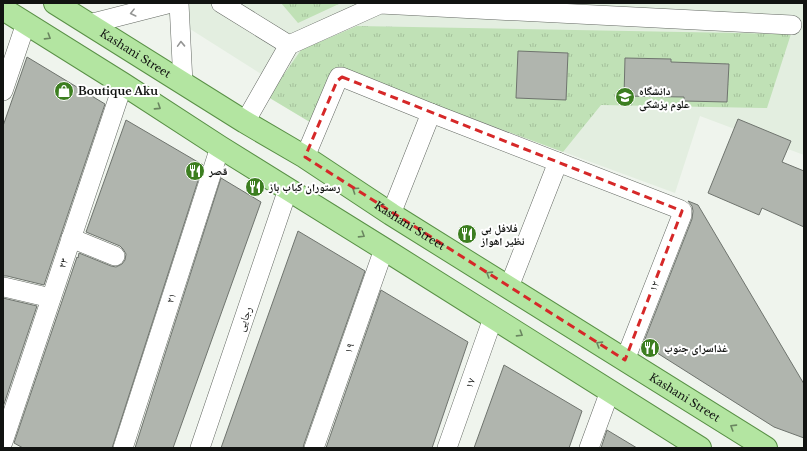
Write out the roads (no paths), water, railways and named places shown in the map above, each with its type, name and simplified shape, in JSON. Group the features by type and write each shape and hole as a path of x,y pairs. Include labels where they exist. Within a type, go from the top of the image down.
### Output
{"main road":[{"name":"Kashani Street","path":"55,3 245,122 305,157 391,214 766,448"},
{"path":"3,9 700,448"}],"street":[{"path":"89,24 171,3"},
{"path":"179,3 183,83"},
{"path":"221,3 288,45"},
{"path":"245,122 288,45 380,4 792,25"},
{"path":"3,91 26,24"},
{"path":"305,157 337,81 339,77 342,77 558,162 509,287"},
{"name":"۲۳","path":"3,442 123,84"},
{"path":"391,214 431,113"},
{"name":"۲۱","path":"123,448 220,147"},
{"name":"۱۲","path":"558,162 682,211 682,215 625,360"},
{"name":"رجایی","path":"200,448 288,189"},
{"path":"71,238 115,256"},
{"name":"۱۹","path":"314,448 384,249"},
{"path":"4,287 51,298"},
{"name":"۱۷","path":"447,448 493,318"},
{"path":"589,448 610,391"}],"place":[{"name":"Boutique Aku","path":"64,91"},
{"name":"دانشگاه علوم پزشکی","path":"625,97"},
{"name":"قصر","path":"195,171"},
{"name":"رستوران کباب باز","path":"255,187"},
{"name":"فلافل بی نظیر اهواز","path":"467,234"},
{"name":"غذاسرای جنوب","path":"650,348"}]}
